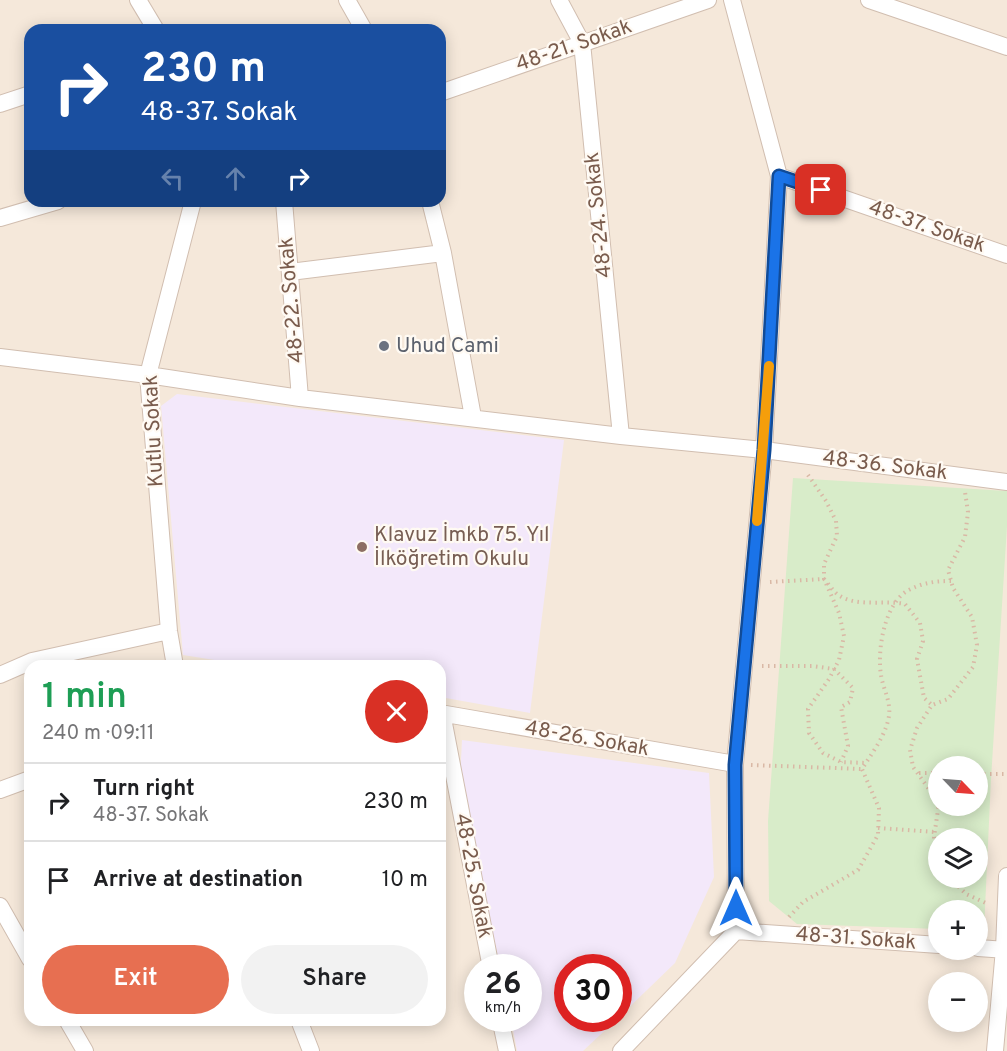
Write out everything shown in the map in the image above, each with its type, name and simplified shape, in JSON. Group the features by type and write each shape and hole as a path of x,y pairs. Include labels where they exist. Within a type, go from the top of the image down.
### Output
{"street":[{"path":"138,0 152,24"},
{"path":"347,0 361,24"},
{"name":"48-24. Sokak","path":"559,0 582,44 621,436"},
{"name":"48-21. Sokak","path":"446,91 708,0"},
{"path":"621,1051 736,931 735,765 764,450 779,176 732,0"},
{"path":"869,0 1007,47"},
{"path":"0,104 24,96"},
{"name":"48-37. Sokak","path":"779,176 1007,255"},
{"path":"0,218 38,207"},
{"name":"Kutlu Sokak","path":"177,660 168,631 148,375 191,207"},
{"name":"48-22. Sokak","path":"285,207 300,398"},
{"path":"432,207 443,253 473,417"},
{"path":"290,272 443,253"},
{"name":"48-36. Sokak","path":"0,357 148,375 300,398 621,436 764,450 1007,482"},
{"path":"37,660 168,631"},
{"path":"0,675 24,664"},
{"name":"48-26. Sokak","path":"446,714 735,765"},
{"name":"48-25. Sokak","path":"446,738 488,954"},
{"path":"0,790 24,781"},
{"path":"995,1051 1005,950 1007,876"},
{"path":"0,906 24,937"},
{"name":"48-31. Sokak","path":"736,931 928,944"},
{"path":"988,949 1005,950"},
{"path":"70,1026 85,1051"},
{"path":"301,1026 311,1051"},
{"path":"503,1032 507,1051"}],"path":[{"path":"794,454 826,501 836,521 837,536 824,564 824,579 839,613 844,636 839,660 808,709 809,733 824,753 841,762 866,763"},
{"path":"935,828 939,803 914,767 910,750 917,728 932,705 948,699 973,667 976,645 972,617 953,588 948,570 965,537 968,512 965,489"},
{"path":"751,583 824,579 840,596 867,604 889,601 905,604 920,623 923,641 917,659 920,680 924,698 932,705"},
{"path":"862,769 882,736 889,716 888,699 881,675 880,637 896,602 906,592 933,581 951,581"},
{"path":"744,666 812,666 834,669 853,688 850,702 841,707 848,746 841,762"},
{"path":"735,765 862,769"},
{"path":"775,934 802,902 858,870 878,835 879,808 862,769"},
{"path":"918,773 928,773"},
{"path":"988,774 1007,774"},
{"path":"878,828 928,831"},
{"path":"960,888 966,894 991,906"}],"shaded area":[{"path":"0,0 1007,0 1007,1051 0,1051"},
{"name":"Klavuz İmkb 75. Yıl İlköğretim Okulu","path":"177,394 564,440 530,713 446,698 446,660 214,660 183,655 161,406"},
{"path":"462,740 709,773 714,877 675,963 632,1004 632,954 554,954 554,1032 603,1032 583,1051 517,1051 513,1032 542,1032 542,954 497,954 460,780"}],"green space":[{"path":"793,478 1007,491 1007,526 988,844 988,828 928,828 928,888 986,888 985,900 928,900 928,929 797,924 769,901 768,821"}],"slow traffic":[{"path":"757,521 769,366"}],"place":[{"name":"Uhud Cami","path":"384,346"},
{"name":"Klavuz İmkb 75. Yıl İlköğretim Okulu","path":"362,547"}],"route":[{"path":"736,908 735,765 764,450 779,176 821,190"}]}
